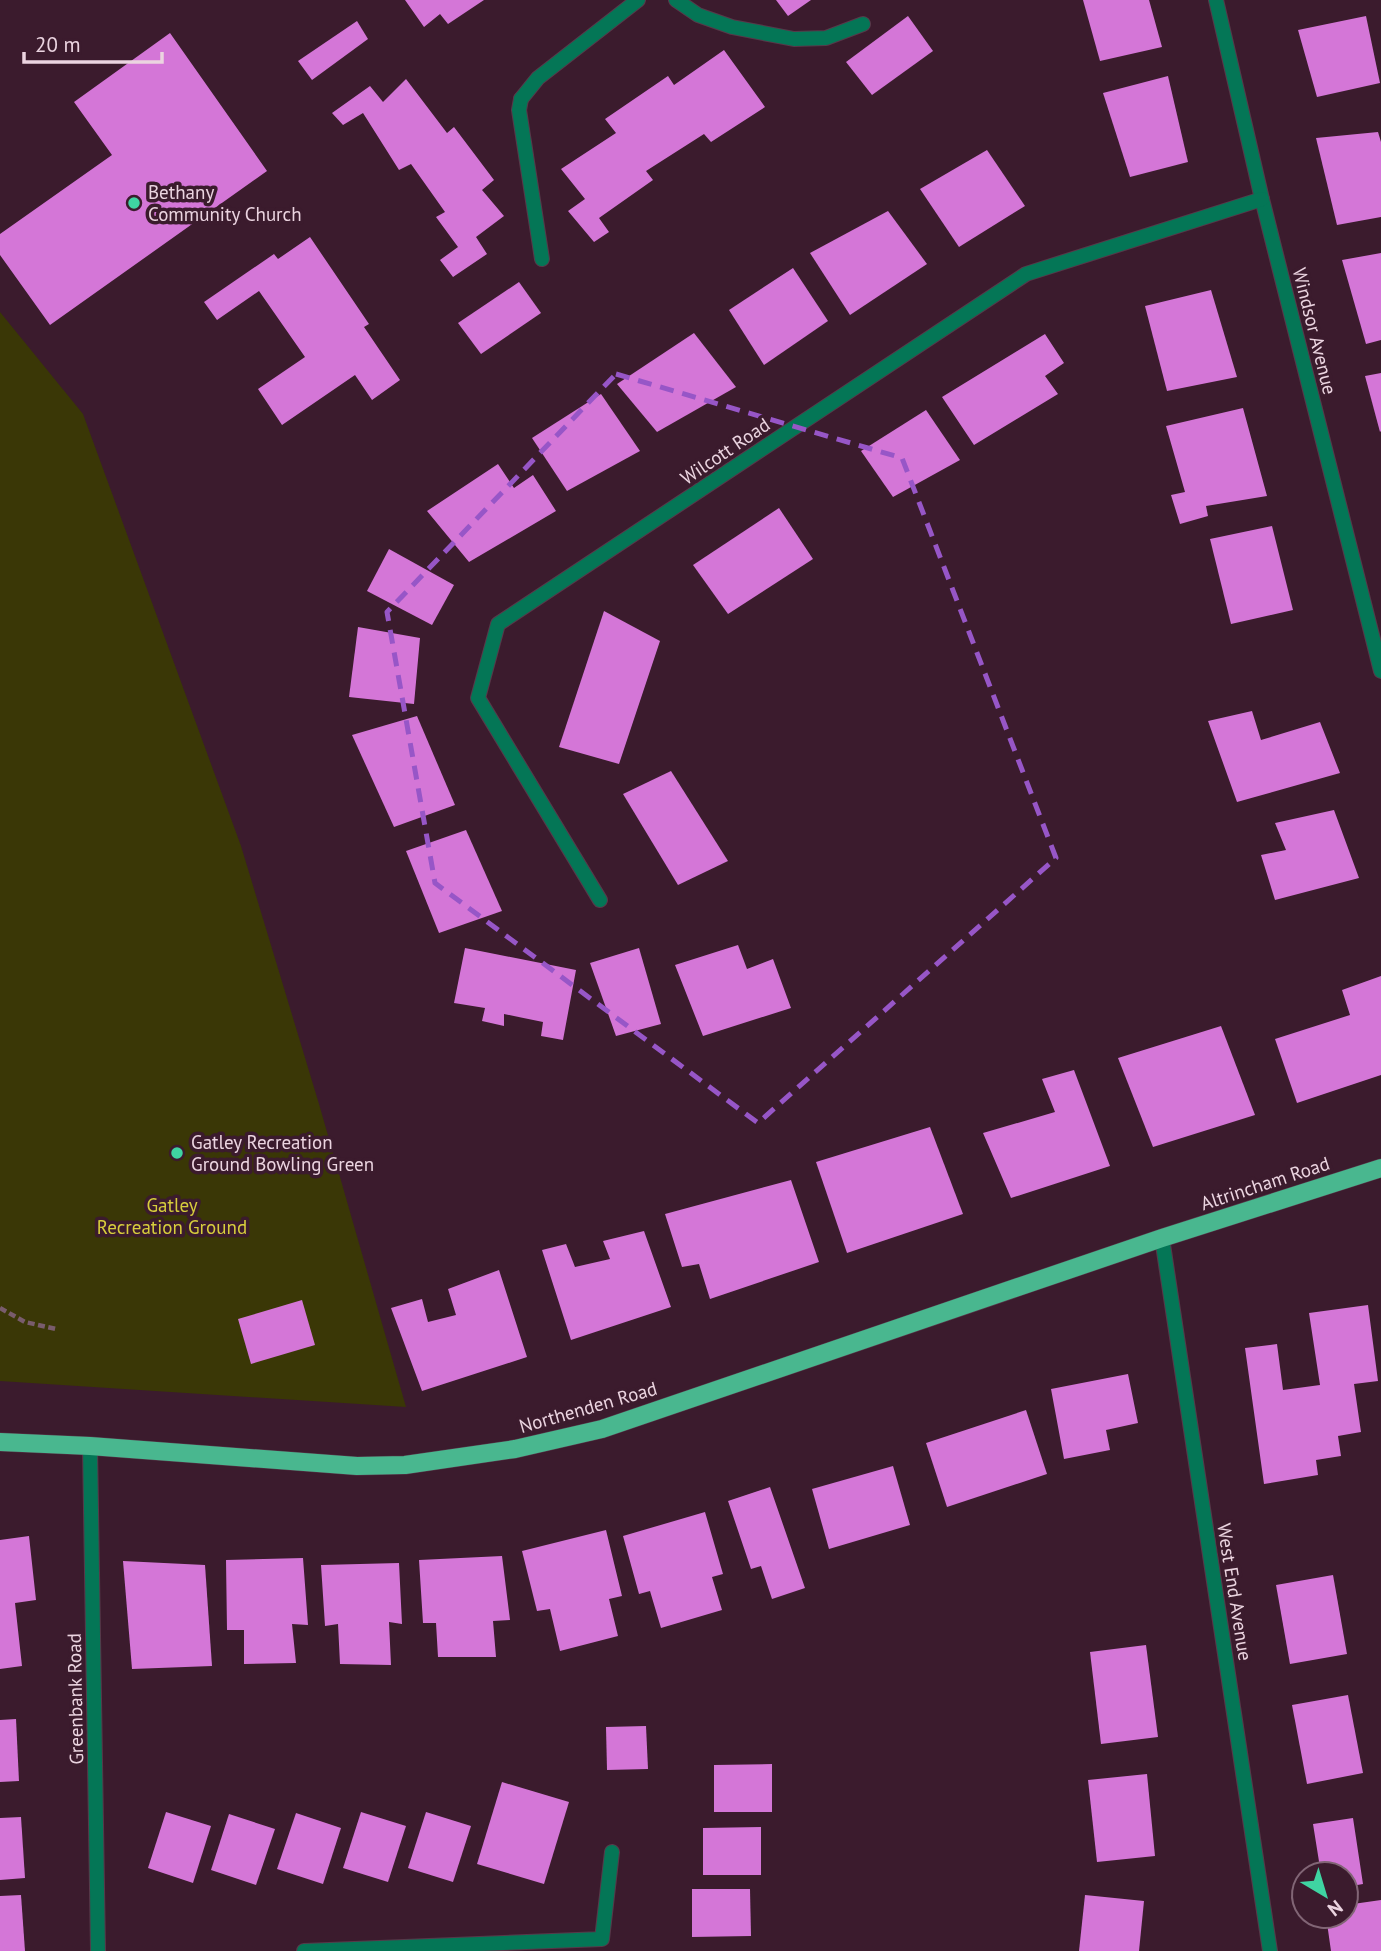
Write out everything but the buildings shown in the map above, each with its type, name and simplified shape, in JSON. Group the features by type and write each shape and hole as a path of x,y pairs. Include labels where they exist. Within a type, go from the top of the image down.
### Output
{"main road":[{"name":"Altrincham Road","path":"1161,1238 1381,1168"},
{"name":"Northenden Road","path":"0,1442 357,1466 405,1465 515,1450 602,1429 1161,1238"}],"street":[{"path":"542,259 519,110 521,99 538,78 638,0"},
{"path":"676,0 698,15 732,27 794,39 826,38 863,24"},
{"name":"Windsor Avenue","path":"1216,0 1262,199 1381,671"},
{"name":"Wilcott Road","path":"600,900 478,698 498,624 1026,274 1262,199"},
{"name":"West End Avenue","path":"1161,1238 1270,1951"},
{"name":"Greenbank Road","path":"90,1446 98,1951"},
{"path":"304,1951 602,1939 612,1852"}],"path":[{"path":"0,1308 25,1322 56,1329"}],"highlighted area":[{"path":"616,374 902,458 1056,858 758,1123 435,883 387,612"}],"green space":[{"name":"Gatley Recreation Ground","path":"0,312 83,414 241,846 406,1407 0,1381"}],"place":[{"name":"Bethany Community Church","path":"134,203"},
{"name":"Gatley Recreation Ground Bowling Green","path":"177,1153"}]}
